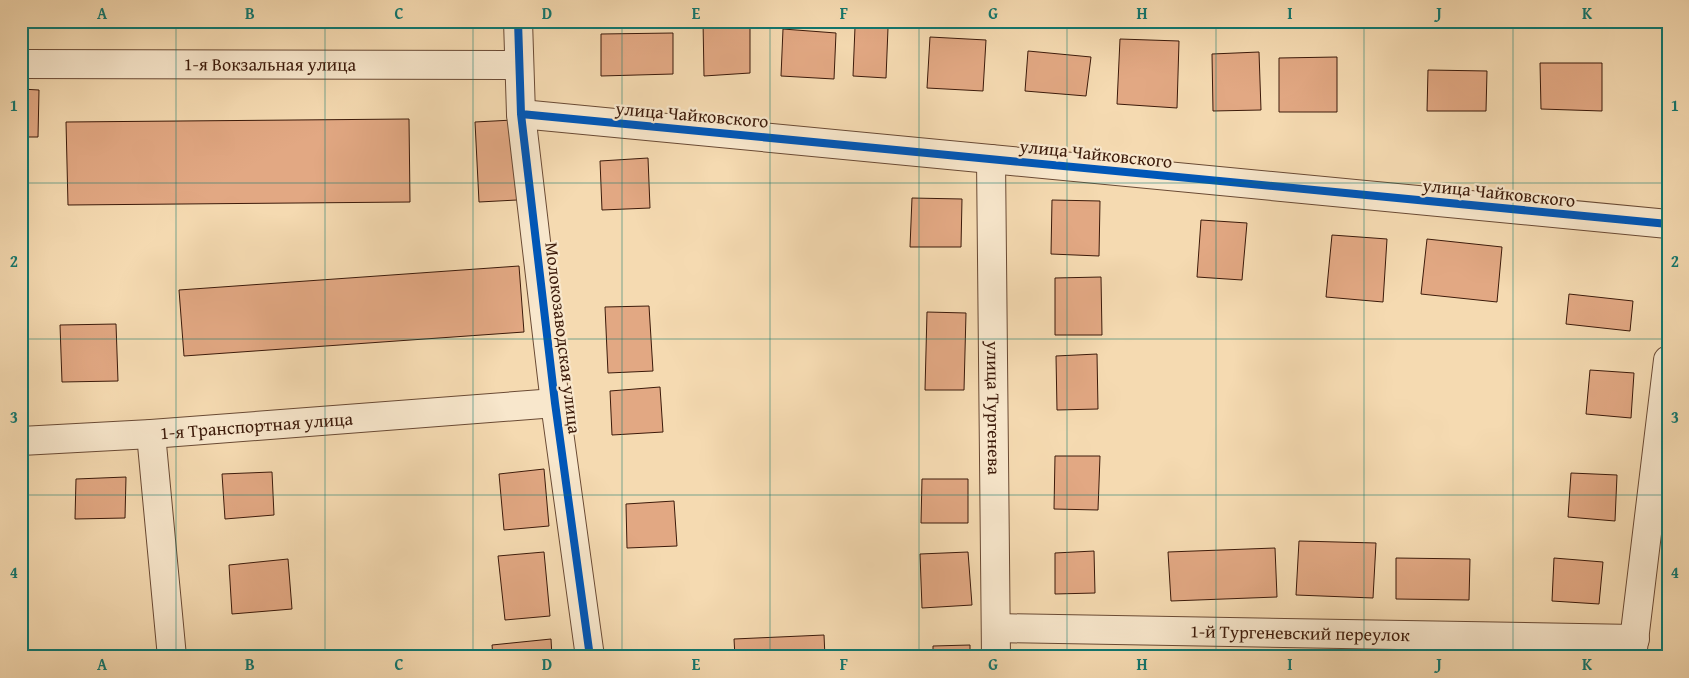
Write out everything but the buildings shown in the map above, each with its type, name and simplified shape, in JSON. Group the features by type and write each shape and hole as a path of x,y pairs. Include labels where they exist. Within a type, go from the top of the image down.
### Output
{"street":[{"name":"Молокозаводская улица","path":"518,21 520,114 555,403 590,657"},
{"name":"1-я Вокзальная улица","path":"21,64 519,65"},
{"name":"улица Чайковского","path":"520,114 1668,224"},
{"name":"улица Тургенева","path":"991,159 996,657"},
{"path":"1634,648 1668,360"},
{"name":"1-я Транспортная улица","path":"172,657 151,434 555,403"},
{"path":"21,441 151,434"},
{"name":"1-й Тургеневский переулок","path":"996,628 1634,648"}],"cycle path":[{"path":"518,21 521,114 555,403 590,657"},
{"path":"521,114 1668,224"}]}
